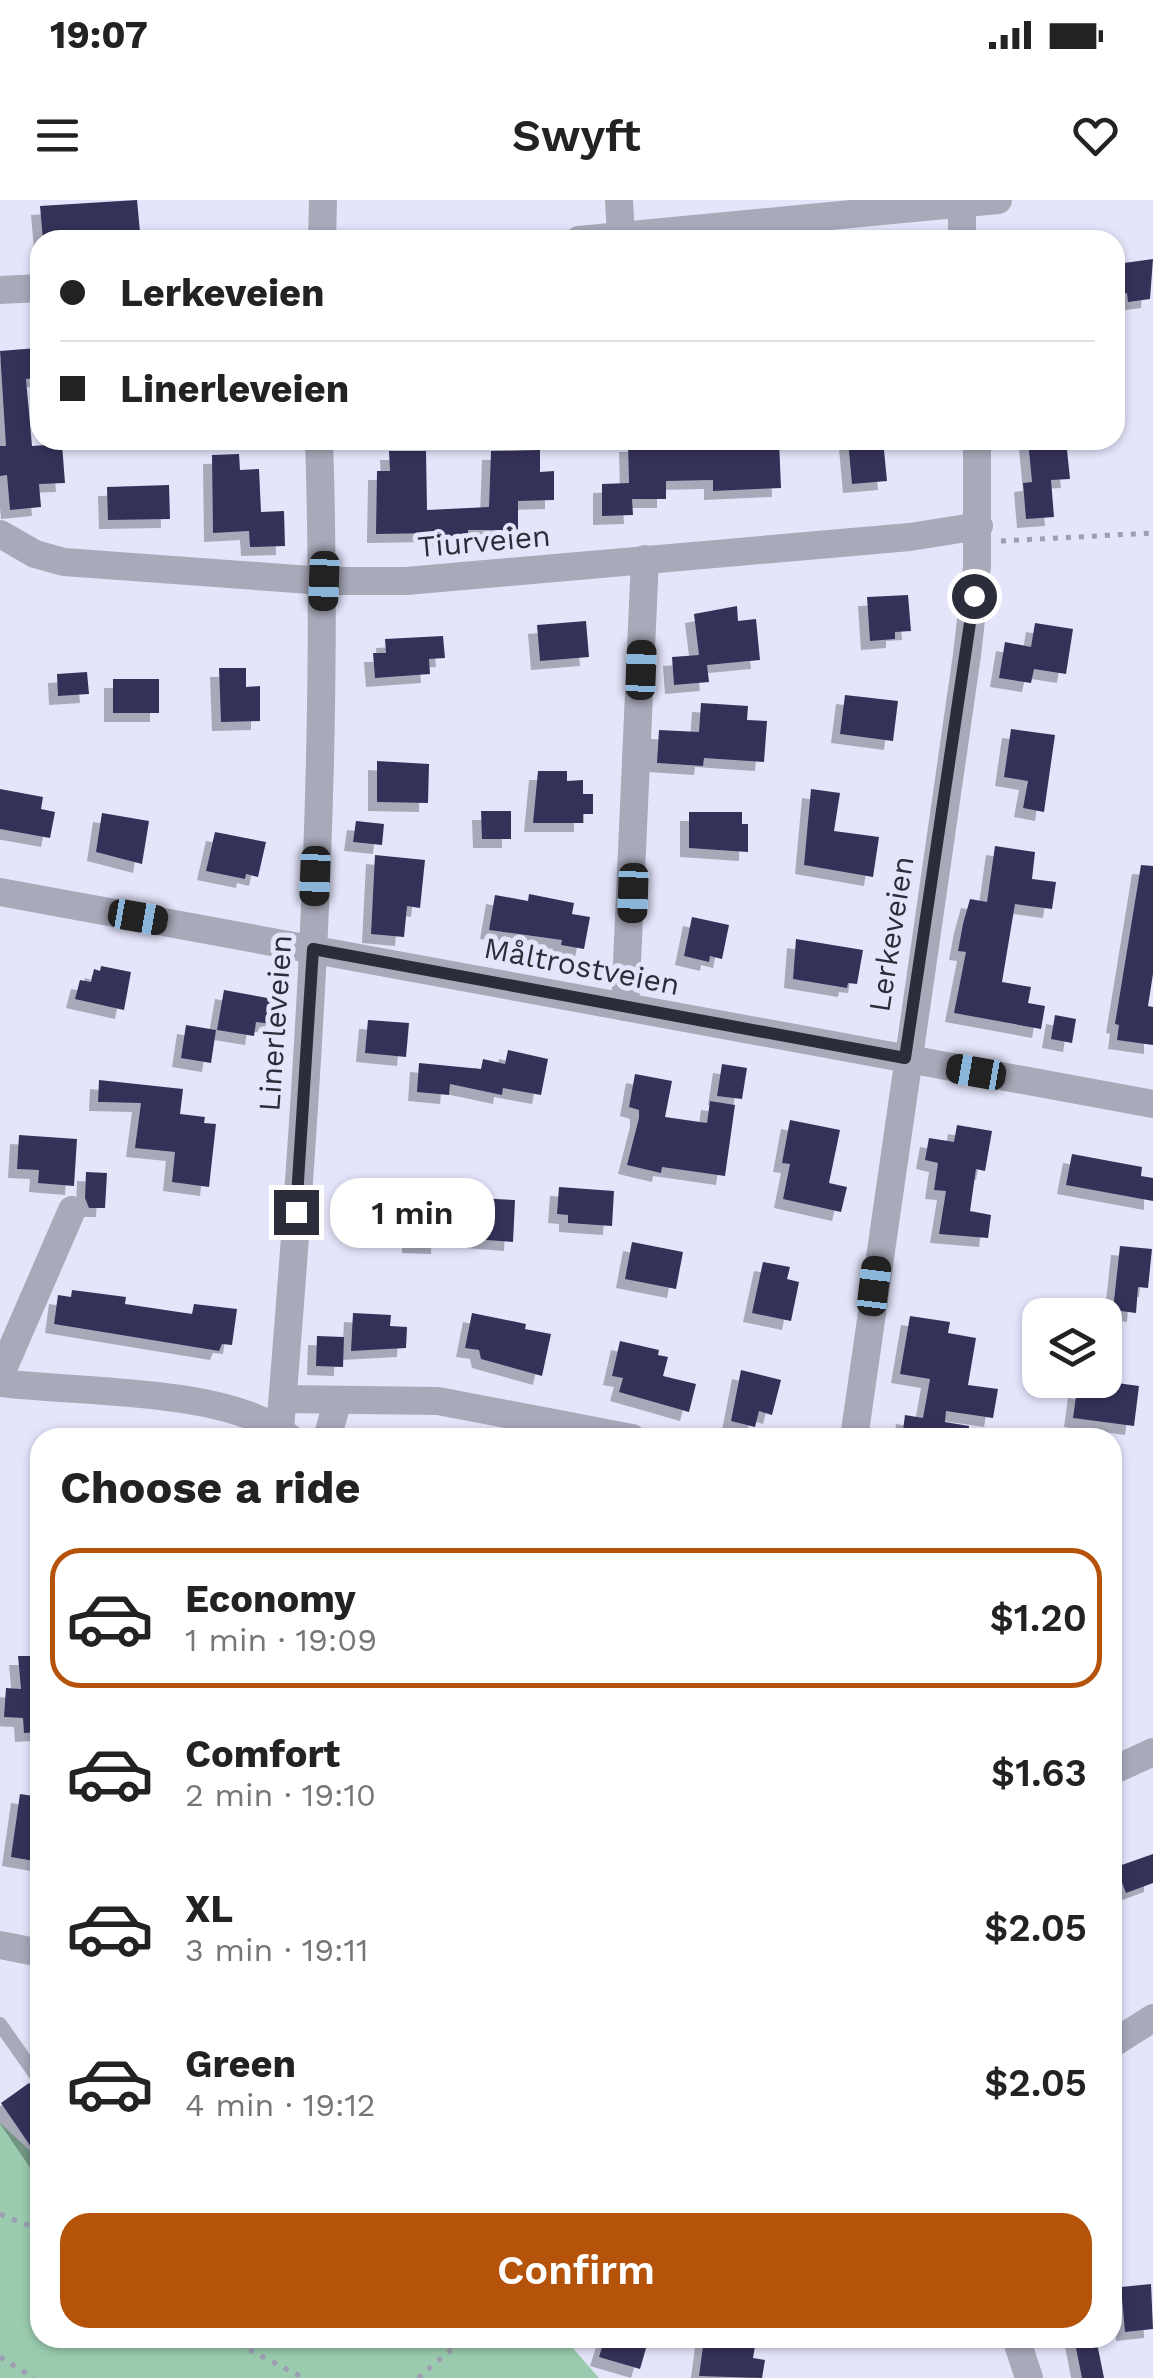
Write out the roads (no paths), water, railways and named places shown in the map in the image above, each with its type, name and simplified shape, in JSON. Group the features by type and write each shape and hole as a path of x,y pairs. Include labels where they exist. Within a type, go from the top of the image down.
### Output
{"street":[{"path":"322,230 323,200"},
{"path":"619,200 621,230"},
{"path":"674,230 998,200"},
{"path":"962,203 962,230"},
{"path":"0,290 30,288"},
{"name":"Linerleveien","path":"285,1428 283,1399 313,949 324,581 319,450"},
{"name":"Lerkeveien","path":"855,1428 905,1058 967,655 978,534 977,450"},
{"name":"Tiurveien","path":"0,534 35,554 64,562 324,581 406,581 978,534"},
{"path":"625,1007 645,559"},
{"name":"Måltrostveien","path":"0,892 1153,1104"},
{"path":"72,1210 0,1380 192,1402 242,1412 275,1428"},
{"path":"283,1399 438,1401 580,1428"},
{"path":"330,1428 338,1400"},
{"path":"1122,1766 1153,1752"},
{"path":"0,1945 30,1950"},
{"path":"1122,2038 1153,2018"},
{"path":"1019,2348 1029,2378"}],"lane":[{"path":"0,2024 30,2067"}]}
